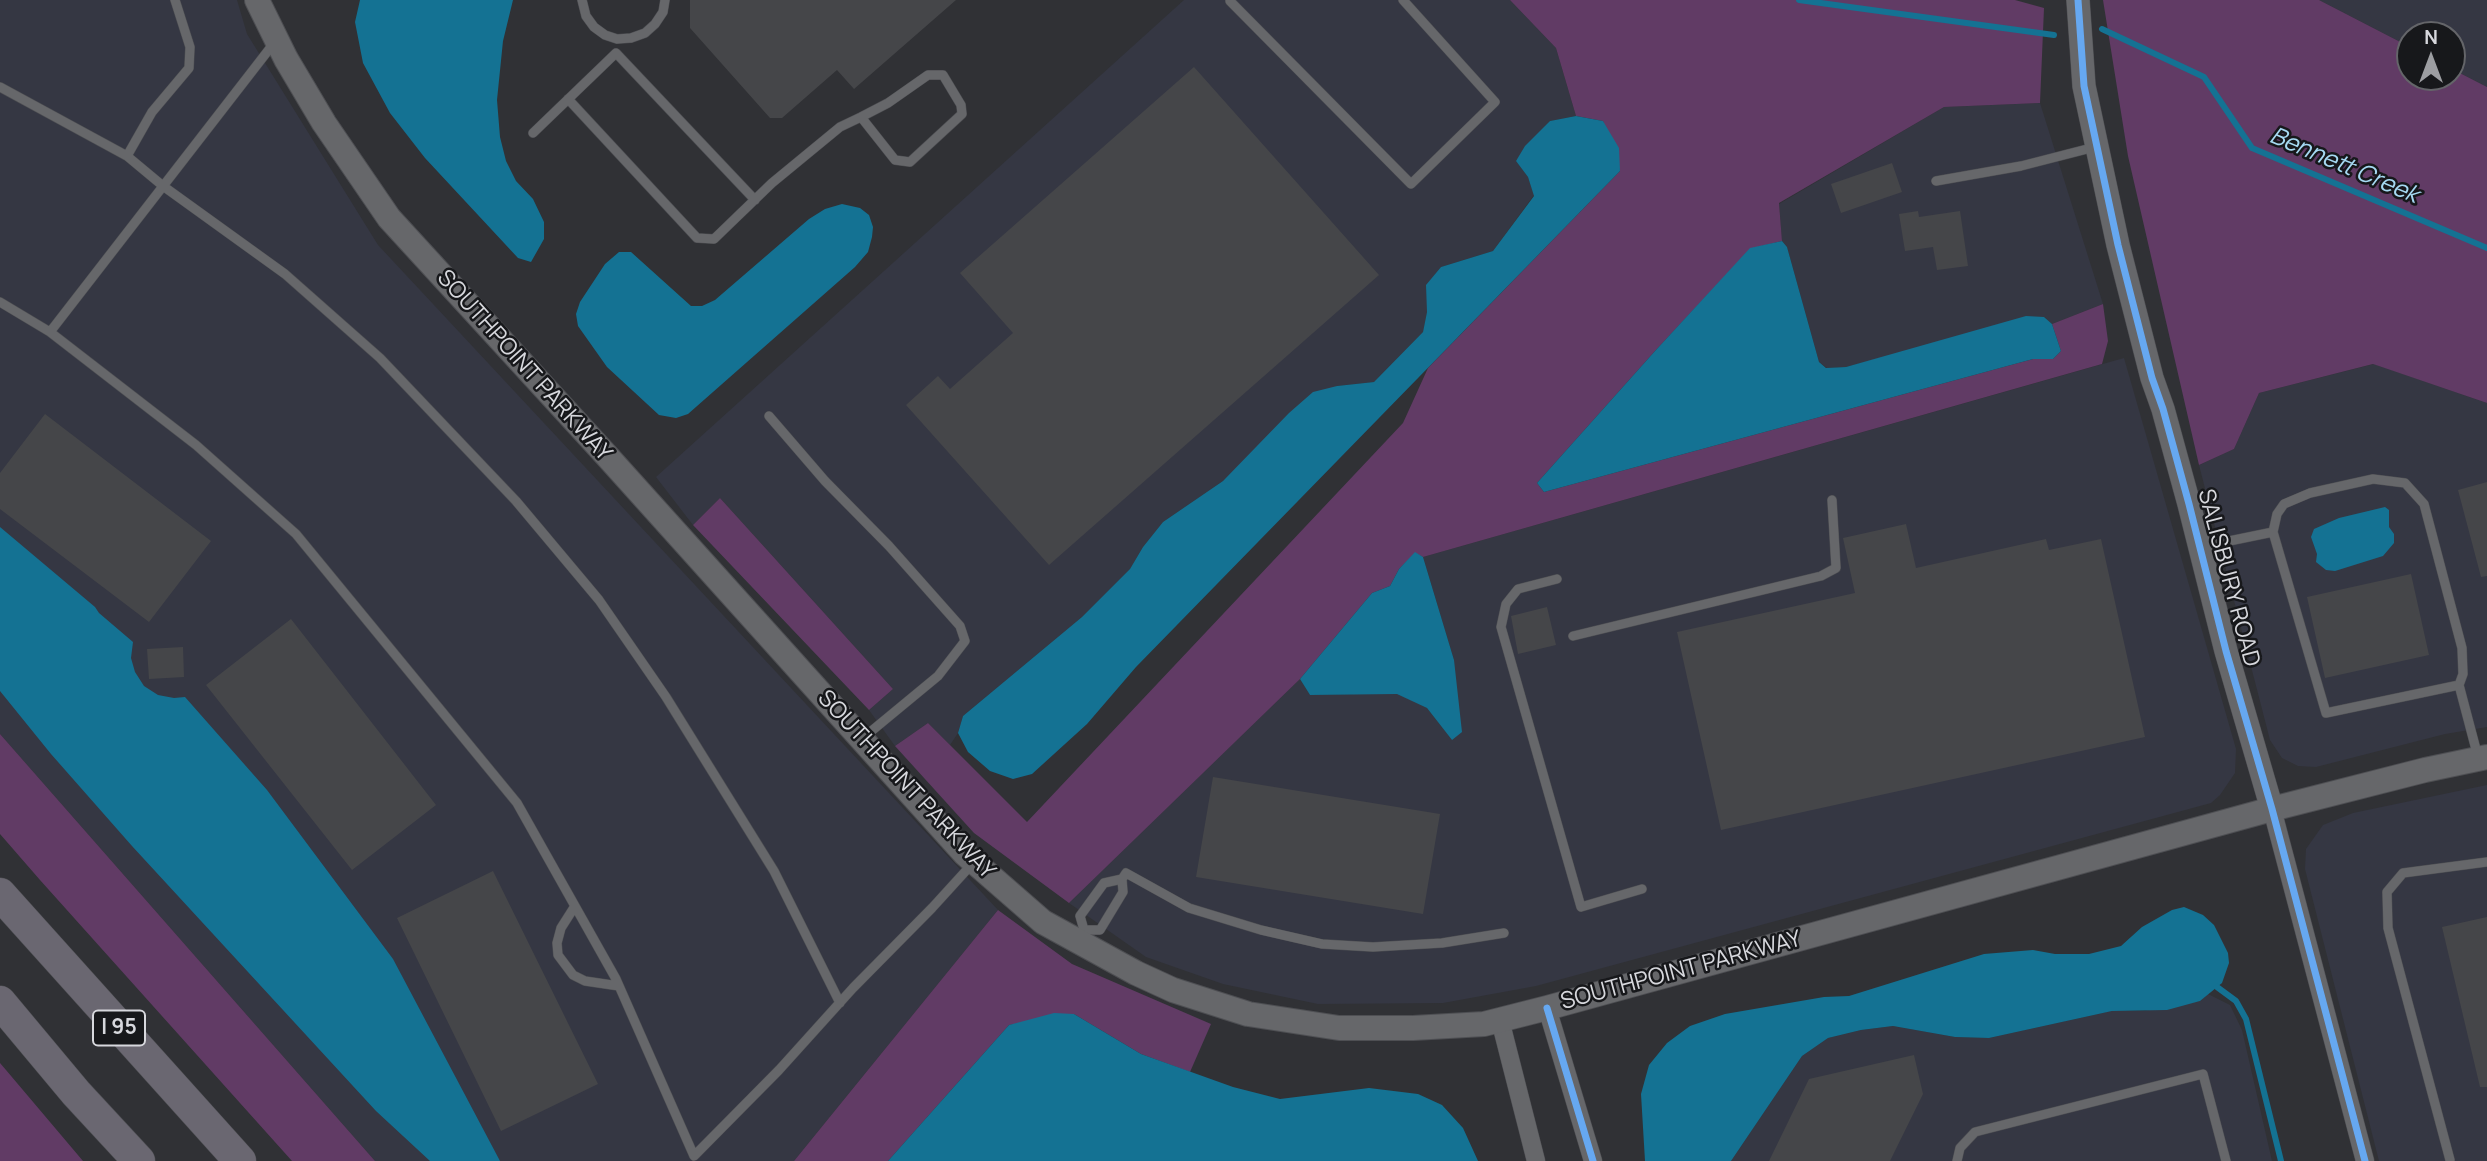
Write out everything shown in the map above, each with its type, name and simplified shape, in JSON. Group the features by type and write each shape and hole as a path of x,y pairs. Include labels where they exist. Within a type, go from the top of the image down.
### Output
{"highway":[{"name":"I 95","path":"0,894 240,1161"},
{"path":"0,1002 76,1093 139,1161"}],"main road":[{"name":"SOUTHPOINT PARKWAY","path":"257,0 286,59 324,123 389,218 974,862 1043,922 1080,936 1136,973 1173,989 1248,1014 1365,1029 1452,1026 1500,1020 2272,809 2483,758"}],"street":[{"name":"SALISBURY ROAD","path":"2078,0 2084,86 2118,245 2365,1161"},
{"path":"1547,1008 1593,1161"},
{"path":"1500,1020 1536,1161"}],"lane":[{"path":"127,156 152,113 189,68 190,47 174,0"},
{"path":"582,0 586,16 594,27 605,35 617,38 631,38 645,33 663,12 665,0"},
{"path":"1230,1 1411,184 1495,102 1403,0"},
{"path":"617,38 617,52 754,200"},
{"path":"50,332 278,39"},
{"path":"533,133 617,52"},
{"path":"568,99 696,238 714,239 754,200 839,127 888,103 928,75 943,75 961,104 962,114 910,162 895,160 861,117"},
{"path":"0,88 127,156 163,186 285,274 380,358 516,501 599,600 666,697 774,872 840,1003"},
{"path":"1936,181 2021,166 2097,146"},
{"path":"0,302 50,332 196,446 296,534 517,803 619,986 693,1159 974,862"},
{"path":"769,416 825,481 889,546 960,626 965,641 938,676 862,739"},
{"path":"2459,685 2326,713 2273,532 2277,514 2284,504 2310,493 2373,478 2405,483 2424,504 2462,648 2463,674 2459,685 2483,758"},
{"path":"1573,636 1821,576 1836,568 1832,500"},
{"path":"2199,547 2273,532"},
{"path":"1557,579 1518,589 1506,604 1501,627 1581,907 1642,889"},
{"path":"2448,1161 2388,928 2387,892 2403,873 2487,862"},
{"path":"1122,879 1104,883 1080,916 1080,936 1100,930 1123,892 1122,879 1126,873 1189,908 1261,930 1322,944 1373,947 1442,943 1504,933"},
{"path":"575,906 561,928 557,943 558,956 573,975 585,981 619,986"},
{"path":"1957,1161 1959,1148 1975,1132 2203,1073 2226,1161"}],"shaded area":[{"path":"0,0 237,0 247,34 378,245 998,910 794,1161 375,1161 0,734"},
{"path":"1184,0 1510,0 1556,48 1576,116 1550,121 1516,161 1528,177 1534,195 1493,251 1441,267 1427,285 1427,312 1423,332 1374,382 1337,386 1248,457 1223,481 1163,522 1130,569 1082,617 963,716 958,733 950,745 928,723 895,746 869,710 893,689 720,498 693,525 656,477"},
{"path":"1510,0 2015,0 2044,8 2040,103 1944,107 1779,203 1782,241 1750,249 1537,483 1544,492 2033,359 2053,359 2061,351 2052,324 2103,304 2108,341 2102,364 1423,557 1415,553 1399,569 1390,586 1372,593 1300,679 1069,903 974,833 895,746 928,723 1027,822 1403,423 1428,368 1620,171 1603,121 1576,116 1556,48"},
{"path":"2103,0 2319,0 2396,40 2396,91 2466,91 2466,76 2487,87 2487,403 2373,364 2259,393 2234,449 2199,465 2128,156"},
{"path":"2319,0 2487,0 2487,87 2466,76 2466,21 2396,21 2396,40"},
{"path":"2040,103 2103,304 2052,324 2044,317 1846,367 1827,368 1819,362 1787,247 1782,241 1779,204 1944,107"},
{"path":"2124,358 2236,749 2235,773 2211,803 1536,986 1443,1003 1318,1004 1223,984 1146,957 1069,903 1300,679 1310,695 1397,693 1427,708 1452,740 1454,660 1423,557"},
{"path":"2374,364 2487,403 2487,727 2445,734 2316,767 2298,766 2282,758 2270,740 2199,465 2234,449 2259,393"},
{"path":"720,498 893,689 869,710 693,525"},
{"path":"0,734 375,1161 292,1161 40,880 0,834"},
{"path":"2487,785 2487,1161 2379,1161 2305,869 2306,849 2323,825 2353,813"},
{"path":"998,910 1072,964 1211,1024 1190,1072 1141,1054 1074,1014 1009,1025 888,1161 794,1161"},
{"path":"2208,994 2230,1005 2242,1030 2272,1161 1731,1161 1802,1056 1828,1038 1893,1026 1955,1037 1989,1038 2112,1011 2144,1011 2200,1001"},
{"path":"0,1063 6,1070 83,1161 0,1161"}],"water":[{"path":"360,0 513,0 503,41 497,100 500,137 506,161 516,181 533,199 544,222 544,239 531,262 518,258 425,158 390,113 363,63 355,22"},
{"path":"1576,116 1603,121 1619,148 1620,171 1136,667 1087,724 1032,774 1013,779 990,771 968,752 958,733 963,716 1082,617 1130,569 1163,522 1223,481 1313,392 1374,382 1423,332 1427,312 1426,285 1441,267 1493,251 1534,196 1528,177 1516,161 1525,146 1550,121"},
{"path":"842,204 860,208 869,215 873,227 868,252 855,267 688,414 676,418 659,415 607,367 578,326 576,314 580,302 605,264 619,252 631,252 691,306 702,306 715,300 809,219 825,209"},
{"path":"1782,241 1787,247 1819,362 1826,368 1846,367 2026,316 2044,317 2052,324 2061,351 2053,359 2033,359 1544,492 1537,483 1750,248"},
{"path":"2385,507 2389,510 2389,527 2394,534 2394,543 2383,556 2335,571 2326,570 2316,562 2317,554 2311,537 2314,529 2339,518"},
{"path":"0,527 133,642 131,658 135,672 144,686 158,695 185,697 267,790 393,959 500,1161 430,1161 376,1111 132,846 0,691"},
{"path":"1415,552 1423,557 1454,660 1462,732 1452,740 1427,708 1397,694 1310,695 1300,679 1372,593 1390,586 1399,569"},
{"path":"2184,907 2203,915 2214,925 2228,953 2229,963 2222,983 2200,1001 2167,1010 2112,1011 1989,1038 1955,1037 1893,1026 1828,1038 1802,1056 1731,1161 1645,1161 1641,1094 1649,1065 1667,1043 1690,1026 1725,1014 1824,997 1849,996 1984,954 2033,950 2055,954 2089,954 2121,946 2142,927 2172,910"},
{"path":"1054,1013 1074,1014 1141,1054 1233,1087 1280,1099 1369,1088 1418,1094 1442,1105 1463,1128 1478,1161 888,1161 1009,1025"}],"building":[{"path":"690,0 956,0 854,89 837,70 782,118 770,118 690,28"},
{"path":"1194,67 1379,275 1049,565 906,405 938,376 950,389 1013,333 960,273"},
{"path":"1892,163 1902,192 1841,213 1831,184"},
{"path":"1918,211 1919,217 1960,211 1968,266 1937,270 1933,247 1905,251 1899,214"},
{"path":"45,414 211,541 149,622 0,509 0,473"},
{"path":"2487,482 2487,576 2481,577 2458,490"},
{"path":"1906,524 1916,568 2046,539 2049,550 2101,539 2145,737 1721,830 1677,632 1855,593 1843,538"},
{"path":"2411,574 2429,655 2325,678 2307,597"},
{"path":"1547,607 1556,645 1518,654 1511,616"},
{"path":"291,619 436,805 352,870 206,685"},
{"path":"183,647 184,677 149,679 147,649"},
{"path":"1213,777 1440,814 1423,914 1196,877"},
{"path":"493,871 598,1084 501,1131 397,918"},
{"path":"2487,917 2487,1087 2480,1087 2442,927"},
{"path":"1914,1055 1923,1094 1890,1161 1769,1161 1809,1079"}],"waterway":[{"name":"Bennett Creek","path":"1799,0 2054,35"},
{"name":"Bennett Creek","path":"2102,29 2204,77 2252,148 2487,248"},
{"path":"2217,987 2236,1001 2246,1019 2281,1161"}],"cycle path":[{"path":"2078,0 2084,86 2118,245 2365,1161"},
{"path":"1547,1008 1593,1161"}]}
